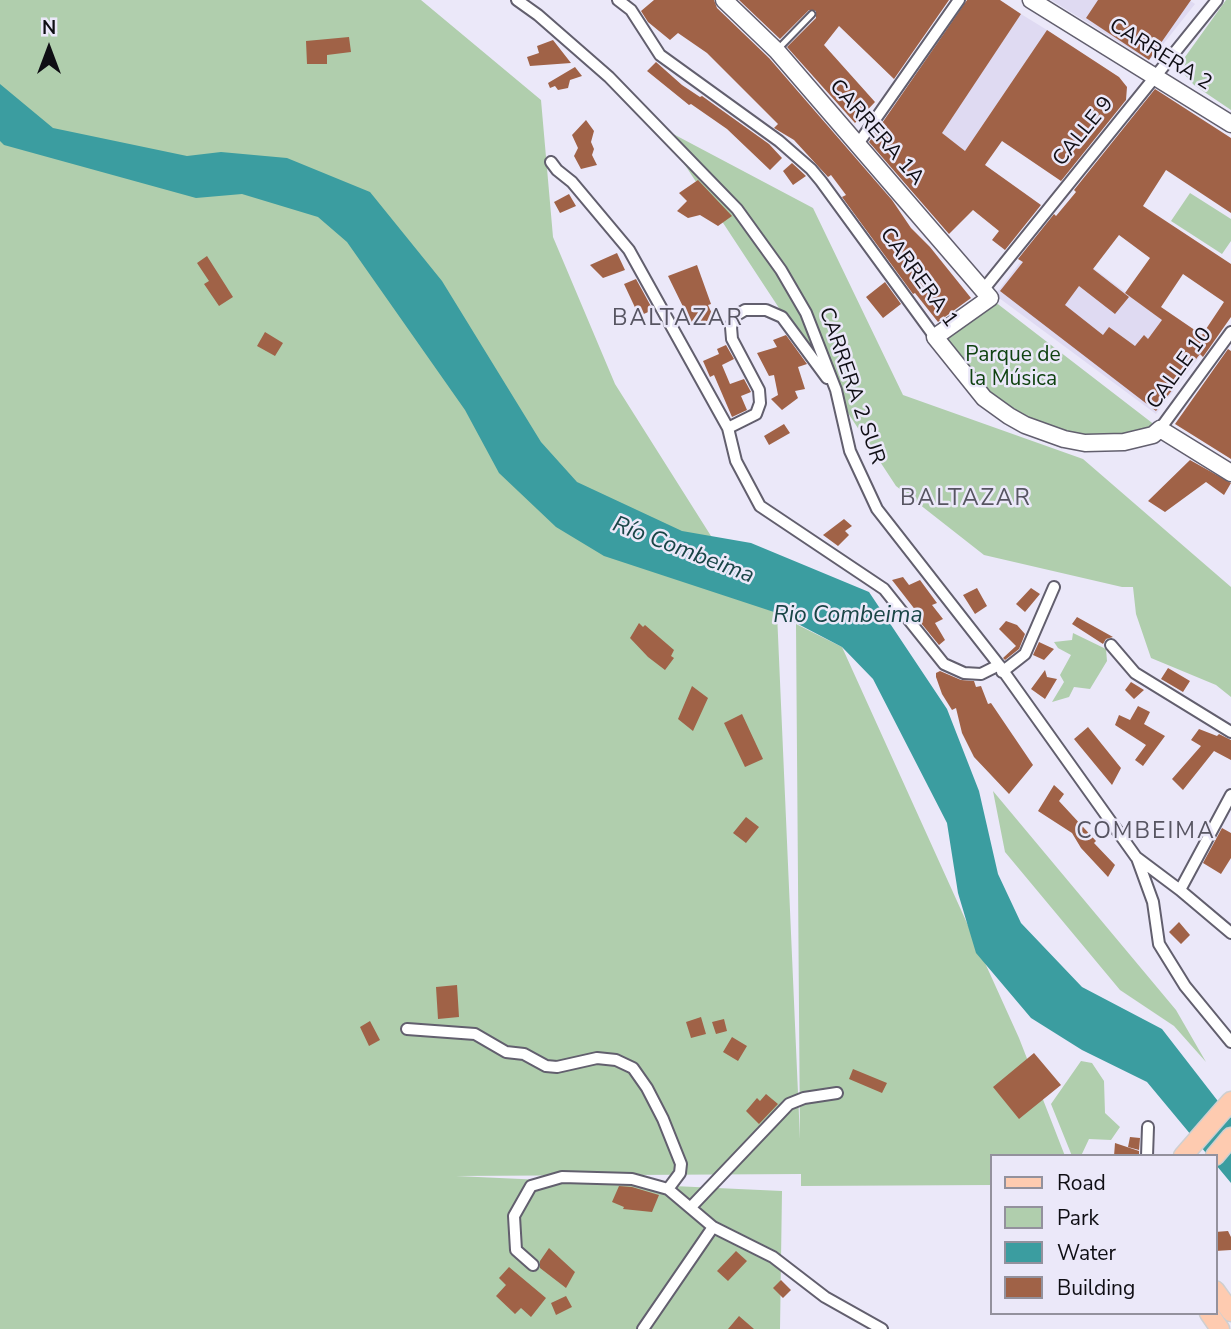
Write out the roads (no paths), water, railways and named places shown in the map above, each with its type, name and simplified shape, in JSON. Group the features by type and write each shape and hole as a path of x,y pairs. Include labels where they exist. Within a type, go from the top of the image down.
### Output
{"main road":[{"path":"1186,1154 1231,1101"},
{"path":"1217,1154 1231,1137"},
{"path":"1217,1293 1231,1312"}],"street":[{"name":"CARRERA 2 SUR","path":"517,0 609,77 737,209 781,270 806,313 836,390 850,451 877,509 1001,668 1136,857 1231,933"},
{"name":"CARRERA 1","path":"618,0 631,10 660,55 779,141 811,169 935,337 984,398 1009,416 1045,434 1085,443 1107,444 1137,440 1153,435 1160,429"},
{"name":"CARRERA 1A","path":"724,0 777,51 986,294"},
{"path":"858,144 959,0"},
{"name":"CARRERA 2","path":"1031,0 1231,124"},
{"name":"CALLE 9","path":"935,337 986,294 1217,0"},
{"path":"551,162 556,170 572,182 629,250 728,428 736,461 760,506 884,589 944,664 964,673 981,674 1001,668 1025,654 1054,587"},
{"path":"728,428 756,414 760,403 759,390 732,340 731,327 735,316 745,310 765,310 782,317 836,390"},
{"name":"CALLE 10","path":"1160,429 1231,332"},
{"path":"1160,429 1231,473"},
{"path":"1111,645 1135,673 1231,732"},
{"path":"1180,890 1231,795"},
{"path":"1136,857 1153,902 1159,944 1185,986 1231,1042"},
{"path":"407,1029 475,1034 506,1052 524,1054 546,1066 557,1067 597,1058 616,1060 633,1068 663,1119 681,1164 680,1173 668,1189"},
{"path":"691,1207 789,1104 804,1098 837,1093"},
{"path":"1146,1154 1148,1127"},
{"path":"533,1265 516,1250 514,1216 531,1186 562,1177 632,1179 668,1189 713,1227 773,1257 825,1297 882,1329"},
{"path":"643,1329 713,1227"}],"lane":[{"path":"777,51 812,14"}],"water":[{"name":"Rio Combeima","path":"0,84 53,128 187,156 221,152 287,158 370,192 442,281 541,442 577,482 682,531 751,543 869,592 947,709 979,791 998,874 1021,923 1082,987 1162,1029 1231,1118 1231,1183 1217,1166 1217,1154 1207,1154 1147,1082 1082,1050 1031,1018 976,953 958,893 947,823 873,679 842,647 777,613 604,556 556,527 499,473 465,410 347,242 318,217 242,194 196,198 4,145 0,141"}],"district":[{"name":"BALTAZAR","path":"678,319"},
{"name":"BALTAZAR","path":"966,499"},
{"name":"COMBEIMA","path":"1146,832"}],"park label":[{"name":"Parque de la Música","path":"1013,368"}],"water label":[{"name":"Río Combeima","path":"683,551"}]}
